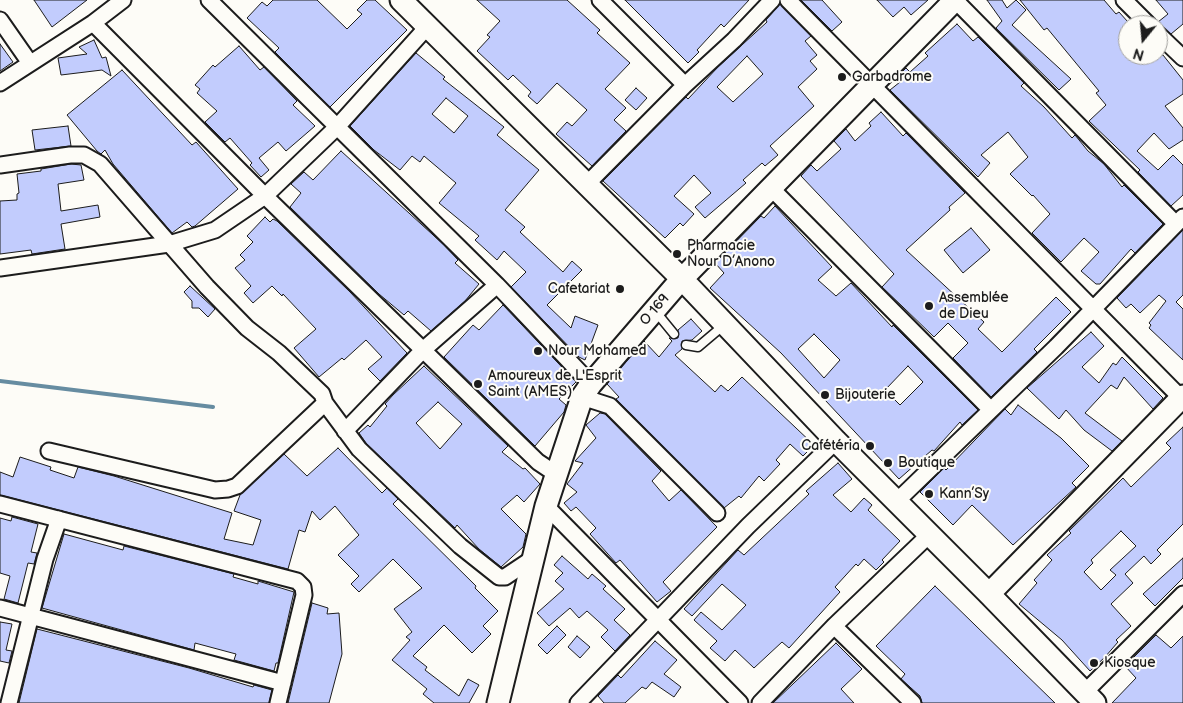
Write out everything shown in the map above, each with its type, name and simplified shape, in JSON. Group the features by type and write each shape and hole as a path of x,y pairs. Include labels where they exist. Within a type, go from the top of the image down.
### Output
{"street":[{"path":"209,0 497,285 587,390 610,406 717,514"},
{"path":"401,0 682,279 836,442 930,534 1089,698 1181,599"},
{"path":"600,0 685,85"},
{"path":"587,184 685,85 734,40 772,0"},
{"path":"788,0 872,87 1182,398 989,594"},
{"path":"897,501 1093,309 1180,220 955,0"},
{"name":"O 169","path":"498,703 546,506 587,390 682,279 770,187 872,87 955,0"},
{"path":"1124,0 1139,15"},
{"path":"0,83 93,23 115,2"},
{"path":"0,20 30,63"},
{"path":"93,23 265,196 423,350 538,462 556,474"},
{"path":"0,268 169,244 215,230 265,196 337,127 428,26"},
{"path":"1168,44 1183,58"},
{"path":"0,165 70,155 84,155 100,164 207,287 246,328 279,353 322,394 325,403 359,449 460,546 494,574 504,577 532,558"},
{"path":"770,187 991,410"},
{"path":"345,431 423,350 497,285"},
{"path":"49,451 215,490 228,489 237,486 325,403"},
{"path":"578,703 748,526 836,442"},
{"path":"0,504 297,581 303,587 304,595 278,703"},
{"path":"546,506 740,703"},
{"path":"8,703 45,559 59,519"},
{"path":"760,703 834,626 930,534"},
{"path":"0,608 283,683"},
{"path":"834,626 912,703"}],"lane":[{"path":"655,310 674,334"},
{"path":"686,345 698,347 725,324"}],"building":[{"path":"34,0 87,0 52,27"},
{"path":"273,0 317,0 347,29 362,14 357,10 367,0 375,0 407,30 330,107 275,52 279,48 247,18 262,2 267,6"},
{"path":"477,0 567,0 600,30 597,33 630,63 605,89 626,108 614,120 626,131 592,166 556,134 567,122 572,126 587,110 557,83 537,104 528,96 531,92 513,75 508,80 477,51 490,37 487,35 500,21"},
{"path":"625,0 749,0 724,27 721,24 697,50 699,52 688,63"},
{"path":"801,0 822,0 842,22 832,31"},
{"path":"877,0 928,0 911,15 904,7 893,17"},
{"path":"987,0 1002,0 1007,8 1016,0 1026,10 1012,25 1071,79 1059,90 996,28 1002,21"},
{"path":"1020,0 1104,0 1116,14 1119,12 1122,15 1118,15 1118,65 1168,65 1168,61 1183,80 1183,94 1165,106 1183,128 1183,140 1169,149 1154,133 1137,151 1158,170 1173,155 1183,165 1183,195 1171,206 1138,172 1140,170 1089,121 1106,105 1096,93 1099,91 1047,28 1044,30"},
{"path":"1156,0 1183,0 1183,24 1171,34 1168,32 1168,14"},
{"path":"780,4 811,36 805,41 817,55 810,61 817,69 798,87 814,106 770,146 778,155 765,166 762,163 743,180 746,183 705,218 695,207 711,193 694,175 674,196 694,214 683,226 680,223 665,238 603,181 686,97 688,99 718,67 767,22 766,20","holes":["747,56 763,74 733,102 717,87"]},
{"path":"957,24 973,41 978,37 1024,83 1021,86 1044,107 1072,138 1075,135 1088,151 1104,164 1122,187 1124,185 1163,224 1135,253 1131,249 1100,284 1096,284 1081,271 1099,252 1084,238 1061,262 1032,233 1050,214 1010,174 1028,157 1008,132 981,155 990,163 978,177 890,90 900,82 896,78 906,68 910,72 928,56 925,53"},
{"path":"94,40 102,58 106,57 111,76 102,70 61,75 58,58 87,54 79,47"},
{"path":"0,44 13,62 0,71"},
{"path":"239,46 260,70 264,67 297,101 293,105 315,126 286,151 278,142 259,158 269,170 261,177 250,165 252,163 230,138 225,142 205,122 217,111 197,93 200,89 195,85 213,65 215,67"},
{"path":"416,53 445,77 443,79 504,127 497,135 539,170 505,210 525,227 520,232 563,272 572,261 582,270 547,305 571,328 575,316 598,325 585,360 579,357 511,287 526,272 504,251 497,260 475,240 479,236 439,203 456,183 424,156 420,162 412,156 400,170 374,150 350,126","holes":["446,98 468,116 454,133 432,114"]},
{"path":"122,70 192,145 196,142 238,189 195,226 192,227 187,222 172,233 113,164 105,150 101,154 97,151 67,115"},
{"path":"636,88 647,98 636,110 625,100"},
{"path":"881,112 903,136 906,133 965,193 949,207 950,210 906,250 984,322 978,329 1002,352 1056,297 1071,312 1034,349 1037,352 991,397 953,358 968,343 948,323 934,337 882,287 894,274 801,176 811,165 817,171 841,149 834,141 846,129 855,141 871,126 869,123"},
{"path":"68,126 71,146 35,150 32,130"},
{"path":"341,151 444,245 458,260 455,263 479,284 465,301 431,331 408,311 404,315 379,294 290,207 301,193 291,184 304,172 313,180"},
{"path":"71,164 81,165 84,180 58,184 61,211 98,205 100,217 61,224 65,249 32,254 31,250 0,254 0,201 17,200 17,194 19,193 17,174"},
{"path":"775,206 832,267 818,280 836,296 851,283 892,327 893,325 978,410 962,425 960,422 934,451 932,450 899,479 781,353 710,288 724,273 715,263 761,216 764,218","holes":["814,334 840,360 824,378 798,349","908,366 923,382 900,405 885,390"]},
{"path":"265,217 270,222 273,219 277,221 350,292 407,353 380,381 368,369 382,357 366,340 344,360 342,358 319,377 294,348 316,329 283,294 282,296 272,286 253,303 244,293 251,286 235,268 245,260 240,255 253,242 247,236"},
{"path":"971,228 990,250 963,273 944,250"},
{"path":"1183,230 1183,295 1176,302 1183,309 1183,360 1149,328 1151,325 1149,323 1166,301 1159,295 1140,313 1131,304 1126,308 1117,298"},
{"path":"190,286 215,309 208,317 199,308 192,308 192,301 184,292"},
{"path":"503,305 576,382 559,399 566,405 564,412 535,446 444,357 473,325 479,330"},
{"path":"691,319 702,331 692,340 682,341 682,349 675,355 715,392 721,385 728,391 742,377 814,445 803,456 790,444 776,460 780,464 764,481 759,476 741,498 739,496 724,508 616,399 619,397 607,384 644,341 659,357 672,341 669,338 678,338 678,330"},
{"path":"1091,332 1104,346 1082,367 1099,383 1113,363 1116,365 1122,357 1163,398 1153,409 1124,377 1117,389 1111,385 1085,413 1122,441 1112,451 1084,430 1066,410 1059,419 1027,388"},
{"path":"424,366 508,446 502,452 523,469 525,468 540,484 524,502 517,495 501,509 526,534 523,547 501,567 479,549 457,525 455,528 366,443 359,433 368,425 370,427 387,406 385,404","holes":["438,402 462,424 440,449 416,423"]},
{"path":"1018,405 1061,438 1089,466 1072,483 1076,487 1013,545 972,505 953,525 920,492 944,468 946,470 1005,409 1011,415"},
{"path":"600,413 605,414 661,471 652,481 669,501 681,490 717,527 663,582 671,591 657,602 620,560 616,563 590,534 596,528 576,507 571,511 564,503 577,492 567,484 583,463 575,461 596,438 586,425"},
{"path":"1183,427 1183,524 1157,550 1161,554 1151,564 1144,556 1125,574 1133,583 1111,604 1131,626 1116,640 1118,642 1105,657 1090,671 1062,640 1019,604 1037,583 1034,580 1052,560 1047,555 1071,533 1069,531 1123,478 1131,487 1171,448 1166,443","holes":["1121,531 1136,546 1110,570 1116,575 1101,590 1084,572 1093,563 1091,560"]},
{"path":"338,448 382,493 387,488 398,499 393,504 476,586 475,588 498,611 483,626 491,634 472,653 444,625 413,656 427,667 425,670 459,696 468,679 479,685 469,703 434,703 423,694 427,689 392,660 410,640 406,637 412,632 394,609 422,588 393,559 359,592 351,584 359,576 338,555 359,535 335,506 320,520 312,511 305,532 299,530 288,569 0,495 0,472 13,477 20,457 51,467 50,470 74,478 78,467 114,476 232,513 224,539 253,545 261,520 234,511 240,495 284,454 307,476"},
{"path":"838,463 852,479 833,495 851,512 864,498 872,505 868,510 900,541 882,560 884,562 876,570 864,559 858,566 856,564 835,587 840,592 789,648 782,642 754,668 735,650 725,661 710,648 717,641 694,620 701,612 722,630 746,605 722,584 692,616 684,609 738,550 744,555 809,494 806,491"},
{"path":"12,517 38,524 31,552 37,553 34,564 28,563 18,603 4,599 10,576 0,573 0,518 11,521"},
{"path":"64,534 123,550 124,546 234,574 233,577 258,584 258,581 294,592 278,663 276,663 274,671 234,660 236,654 195,643 194,650 42,608"},
{"path":"562,556 588,579 592,574 606,586 603,589 625,609 614,620 630,635 615,651 601,637 608,630 587,611 579,618 570,608 549,626 537,613 564,589 555,581 563,573 554,565"},
{"path":"1183,558 1183,578 1155,606 1143,594"},
{"path":"935,586 1055,703 922,703 920,696 901,679 905,674 876,646"},
{"path":"312,603 328,608 327,614 339,613 342,654 329,703 288,703"},
{"path":"0,622 12,624 6,650 12,651 9,663 0,661"},
{"path":"557,626 566,635 547,654 538,645"},
{"path":"37,629 189,668 253,687 254,685 272,690 269,703 19,703"},
{"path":"1156,635 1171,648 1183,636 1183,703 1112,703 1136,678 1125,666"},
{"path":"577,636 590,647 580,658 568,647"},
{"path":"655,641 677,660 664,674 681,687 674,697 652,682 646,689 642,687 625,703 604,703 598,696 618,675 621,678"},
{"path":"836,643 862,669 841,689 854,703 773,703"}],"waterway":[{"path":"0,381 213,407"}],"place":[{"name":"Garbadrome","path":"842,77"},
{"name":"Pharmacie Nour D’Anono","path":"677,254"},
{"name":"Cafetariat","path":"620,289"},
{"name":"Assemblée de Dieu","path":"929,306"},
{"name":"Nour Mohamed","path":"538,351"},
{"name":"Amoureux de L'Esprit Saint (AMES)","path":"478,384"},
{"name":"Bijouterie","path":"825,395"},
{"name":"Cafétéria","path":"870,446"},
{"name":"Boutique","path":"888,463"},
{"name":"Kann’Sy","path":"929,494"},
{"name":"Kiosque","path":"1094,663"}]}
